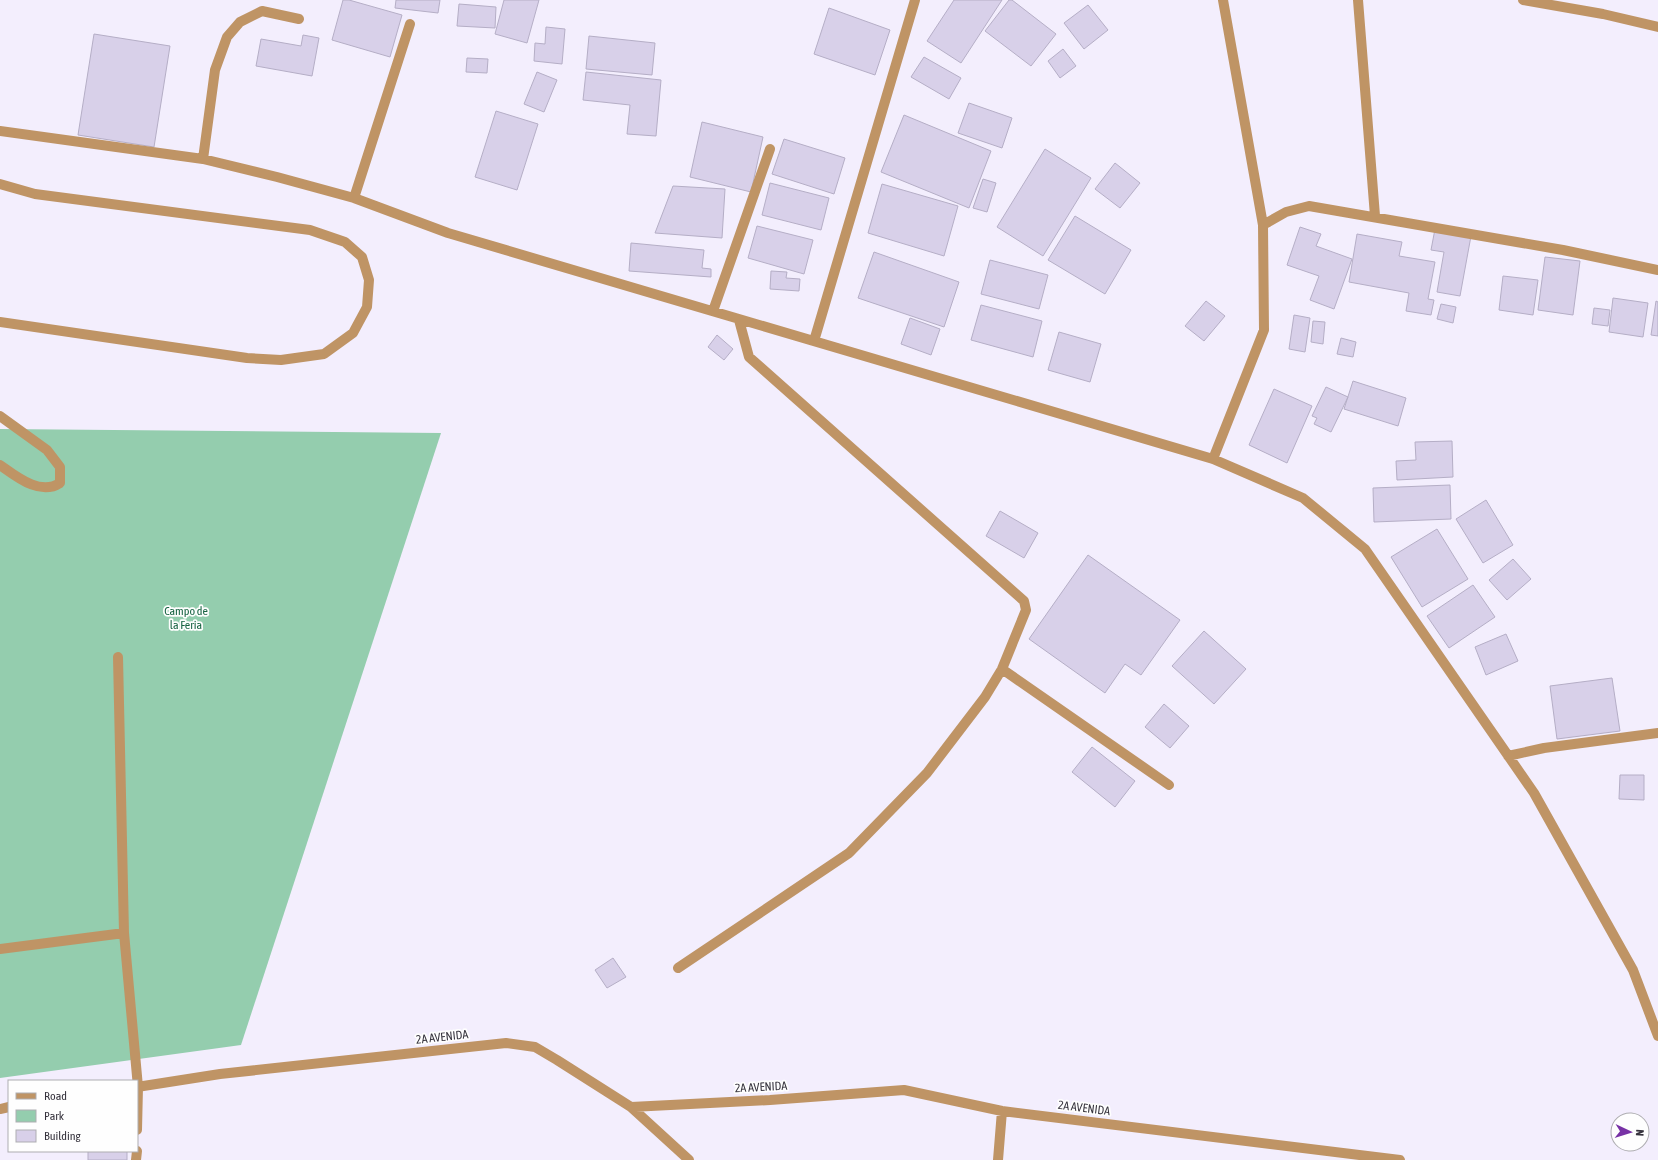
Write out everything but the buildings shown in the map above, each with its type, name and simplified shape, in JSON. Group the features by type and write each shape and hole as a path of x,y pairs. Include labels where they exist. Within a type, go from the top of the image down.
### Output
{"street":[{"path":"814,341 915,0"},
{"path":"1212,458 1264,330 1263,225 1223,0"},
{"path":"1358,0 1376,216"},
{"path":"1523,0 1603,14 1658,27"},
{"path":"203,159 215,70 227,37 240,22 262,11 299,18"},
{"path":"354,198 410,24"},
{"path":"0,131 203,159 354,198 448,233 739,320 1212,458 1303,498 1365,549 1534,793 1633,970 1658,1036"},
{"path":"713,311 770,149"},
{"path":"0,184 35,194 310,230 345,242 362,257 369,280 367,307 353,333 324,354 281,360 247,358 0,322"},
{"path":"1263,225 1286,212 1309,206 1376,216 1563,250 1658,270"},
{"path":"678,968 849,853 927,773 985,697 1002,669 1024,619 1026,610 1024,601 749,356 739,320"},
{"path":"0,416 47,450 60,467 60,483 52,488 36,487 0,465"},
{"path":"118,657 124,932 136,1080"},
{"path":"1002,669 1169,785"},
{"path":"1508,756 1544,748 1658,733"},
{"path":"0,949 124,932"},
{"name":"2A AVENIDA","path":"138,1087 220,1074 506,1043 535,1048 631,1107 770,1100 904,1090 1002,1111 1400,1160"},
{"path":"631,1107 689,1160"},
{"path":"998,1160 1002,1111"}],"green space":[{"name":"Campo de la Feria","path":"0,429 441,433 241,1045 0,1078"}]}
